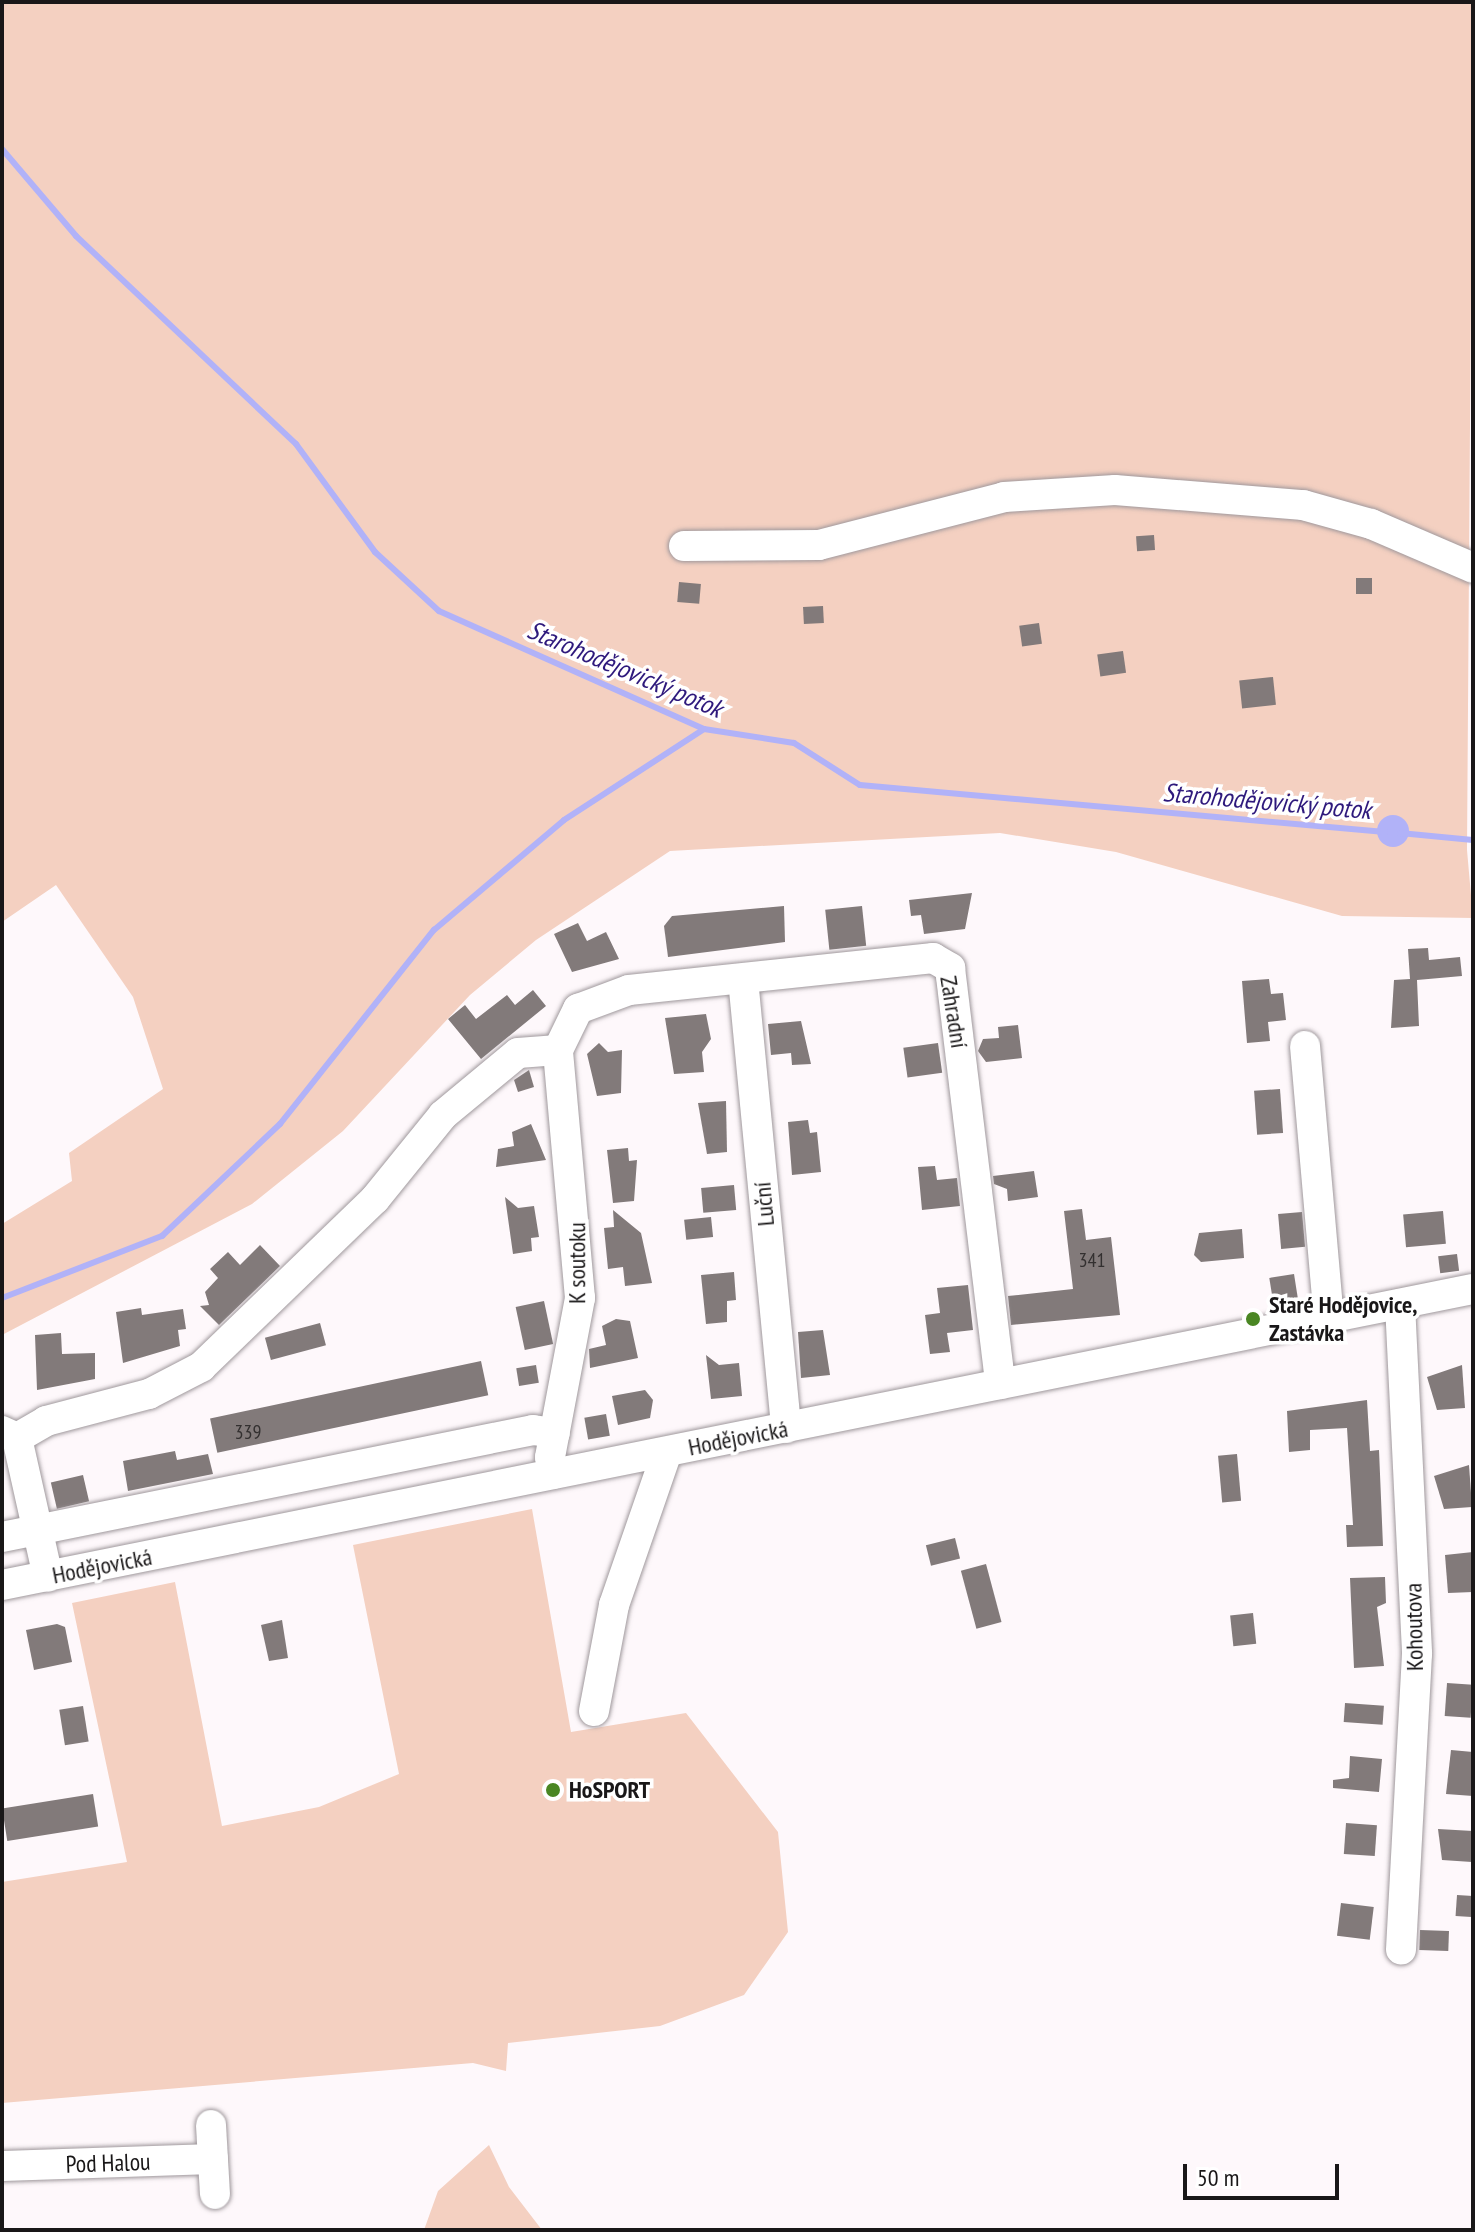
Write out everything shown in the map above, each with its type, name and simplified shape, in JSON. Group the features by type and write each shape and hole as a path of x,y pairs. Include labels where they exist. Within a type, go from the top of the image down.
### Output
{"street":[{"path":"684,546 819,545 1004,497 1115,490 1303,505 1371,524 1473,568"},
{"name":"Zahradní","path":"558,1050 568,1019 590,1002 629,990 933,958 950,968 1000,1384"},
{"name":"Luční","path":"743,979 786,1428"},
{"path":"1305,1046 1329,1318"},
{"path":"48,1577 39,1532 10,1434 46,1421 149,1394 201,1367 375,1199 443,1115 518,1053 558,1050"},
{"name":"K soutoku","path":"553,1474 555,1433 580,1298 558,1050"},
{"name":"Hodějovická","path":"2,1585 1473,1289"},
{"name":"Kohoutova","path":"1400,1304 1417,1654 1401,1950"},
{"path":"2,1537 213,1498 533,1430 555,1433"},
{"path":"594,1711 614,1605 667,1452"},
{"path":"213,1498 213,1544"},
{"path":"211,2125 215,2194"},
{"name":"Pod Halou","path":"2,2166 213,2159"}],"shaded area":[{"path":"2,2 1473,2 1467,850 1473,918 1342,916 1116,852 1000,833 670,851 536,940 470,995 343,1131 252,1204 2,1335 2,1224 72,1181 69,1153 163,1089 133,997 56,885 2,922"},
{"name":"HoSPORT","path":"532,1509 571,1732 686,1713 778,1832 788,1932 744,1995 660,2026 508,2043 506,2071 473,2063 2,2103 2,1882 127,1862 72,1603 175,1582 222,1826 319,1807 399,1774 353,1545"},
{"path":"489,2145 509,2187 542,2230 424,2230 438,2191"}],"water":[{"path":"1393,815 1404,820 1409,831 1404,842 1393,847 1382,842 1377,831 1382,820"}],"building":[{"path":"1154,535 1155,550 1137,551 1136,536"},
{"path":"1356,578 1372,578 1372,594 1356,594"},
{"path":"679,582 701,584 699,604 677,602"},
{"path":"823,606 824,623 804,624 803,607"},
{"path":"1039,623 1042,644 1022,647 1019,626"},
{"path":"1123,651 1126,673 1100,676 1097,655"},
{"path":"1273,677 1276,705 1242,708 1239,681"},
{"path":"972,893 965,929 924,934 921,915 911,916 909,900"},
{"path":"784,906 785,942 668,957 664,926 672,916"},
{"path":"862,906 866,946 829,950 825,910"},
{"path":"578,923 587,941 606,932 619,959 572,972 554,934"},
{"path":"1428,948 1429,960 1460,957 1462,976 1417,980 1419,1026 1391,1028 1394,980 1410,979 1408,949"},
{"path":"1269,979 1271,994 1283,993 1286,1020 1268,1022 1270,1041 1247,1043 1242,981"},
{"path":"533,990 546,1006 481,1059 448,1019 465,1005 476,1019 507,995 515,1005"},
{"path":"706,1014 711,1039 702,1052 704,1072 674,1074 665,1018"},
{"path":"801,1021 811,1064 792,1065 791,1053 771,1055 768,1024"},
{"path":"1018,1025 1022,1058 986,1062 978,1051 983,1039 999,1038 998,1027"},
{"path":"599,1043 608,1052 622,1050 621,1093 597,1096 587,1054"},
{"path":"938,1043 942,1073 908,1078 903,1048"},
{"path":"529,1070 534,1087 518,1092 514,1080"},
{"path":"1280,1089 1283,1133 1257,1135 1254,1091"},
{"path":"726,1101 727,1152 707,1154 698,1103"},
{"path":"808,1120 810,1133 817,1132 821,1172 792,1175 788,1122"},
{"path":"531,1124 546,1160 496,1167 498,1149 514,1146 512,1132"},
{"path":"628,1148 629,1161 637,1160 634,1201 613,1203 607,1150"},
{"path":"935,1166 937,1180 957,1178 960,1206 922,1210 918,1167"},
{"path":"1034,1171 1038,1197 1008,1201 1007,1189 994,1184 993,1176"},
{"path":"734,1185 736,1210 703,1213 701,1188"},
{"path":"505,1197 518,1208 534,1206 539,1237 531,1238 532,1251 513,1254"},
{"path":"1082,1209 1086,1240 1111,1237 1120,1315 1011,1325 1008,1296 1073,1289 1064,1211"},
{"path":"613,1210 641,1233 652,1283 625,1286 623,1267 608,1269 604,1228 614,1227"},
{"path":"1443,1211 1446,1244 1406,1247 1403,1214"},
{"path":"1302,1212 1305,1247 1281,1249 1278,1214"},
{"path":"711,1217 713,1237 686,1240 684,1220"},
{"path":"1242,1229 1244,1258 1201,1262 1194,1255 1199,1233"},
{"path":"260,1245 280,1266 219,1325 200,1306 209,1305 205,1292 218,1278 210,1269 228,1252 240,1265"},
{"path":"1457,1254 1459,1271 1440,1273 1438,1256"},
{"path":"734,1272 736,1300 727,1301 727,1322 706,1324 701,1275"},
{"path":"1294,1274 1298,1298 1273,1302 1269,1278"},
{"path":"968,1285 973,1330 947,1333 950,1352 930,1354 925,1315 940,1313 937,1288"},
{"path":"544,1301 553,1344 525,1350 516,1307"},
{"path":"141,1308 142,1315 183,1309 186,1329 178,1330 180,1346 123,1363 116,1312"},
{"path":"616,1319 630,1321 638,1358 590,1368 589,1349 606,1345 602,1326"},
{"path":"320,1323 326,1345 271,1360 265,1338"},
{"path":"823,1330 830,1375 801,1378 798,1332"},
{"path":"61,1333 62,1354 95,1353 95,1379 37,1390 35,1335"},
{"path":"706,1355 719,1365 739,1363 742,1396 711,1399"},
{"path":"481,1361 488,1395 217,1453 210,1419"},
{"path":"536,1365 539,1383 519,1386 516,1368"},
{"path":"1462,1365 1465,1408 1437,1410 1427,1377"},
{"path":"645,1390 653,1400 650,1418 618,1425 612,1396"},
{"path":"1367,1400 1370,1451 1379,1450 1383,1546 1347,1547 1346,1525 1353,1525 1347,1428 1310,1430 1310,1450 1289,1452 1287,1411"},
{"path":"606,1414 610,1436 588,1439 584,1418"},
{"path":"175,1451 177,1460 208,1454 213,1474 128,1491 123,1461"},
{"path":"1237,1454 1241,1501 1222,1502 1218,1456"},
{"path":"1469,1465 1472,1507 1444,1509 1434,1476"},
{"path":"83,1475 89,1501 57,1509 51,1482"},
{"path":"955,1538 960,1558 931,1566 926,1545"},
{"path":"1473,1552 1473,1592 1448,1593 1445,1555"},
{"path":"986,1564 1002,1622 976,1629 961,1571"},
{"path":"1385,1577 1386,1603 1377,1607 1384,1666 1354,1668 1350,1578"},
{"path":"1253,1613 1256,1644 1233,1646 1230,1615"},
{"path":"282,1620 288,1658 269,1661 261,1625"},
{"path":"57,1624 65,1627 72,1662 34,1670 26,1630"},
{"path":"1447,1683 1473,1685 1471,1718 1445,1716"},
{"path":"1345,1703 1384,1706 1383,1725 1344,1722"},
{"path":"83,1706 89,1742 65,1745 59,1710"},
{"path":"1451,1750 1473,1752 1473,1796 1446,1794"},
{"path":"1350,1756 1382,1759 1379,1792 1333,1788 1333,1780 1349,1778"},
{"path":"93,1794 98,1827 7,1841 2,1808"},
{"path":"1346,1823 1377,1825 1375,1856 1344,1854"},
{"path":"1438,1829 1473,1831 1472,1862 1442,1860"},
{"path":"1457,1895 1473,1896 1471,1917 1456,1916"},
{"path":"1341,1903 1374,1907 1370,1940 1337,1936"},
{"path":"1420,1930 1449,1931 1448,1951 1419,1950"}],"waterway":[{"name":"Starohodějovický potok","path":"2,149 76,236 296,444 375,552 439,611 704,729 794,743 860,785 1385,832"},
{"path":"2,1298 162,1236 280,1124 434,930 564,820 704,729"},
{"name":"Starohodějovický potok","path":"1400,833 1473,840"}],"place":[{"name":"Staré Hodějovice, Zastávka","path":"1253,1319"},
{"name":"HoSPORT","path":"553,1790"}]}
